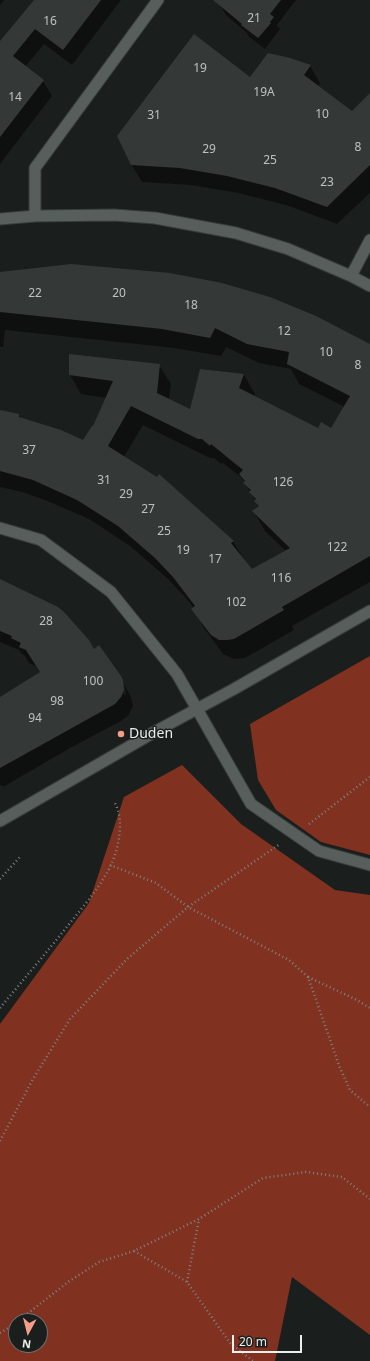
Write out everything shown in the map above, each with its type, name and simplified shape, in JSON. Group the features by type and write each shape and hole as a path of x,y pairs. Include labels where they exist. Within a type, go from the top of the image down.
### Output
{"street":[{"path":"36,216 35,168 158,0"},
{"path":"0,219 36,216 91,215 155,218 236,233 288,249 351,276 370,286"},
{"path":"351,276 370,240"},
{"path":"0,528 41,540 111,592 177,674 251,804 294,835 320,851 370,865"},
{"path":"0,821 370,610"}],"path":[{"path":"0,1141 33,1079 70,1019 128,959 188,907 322,815 370,777"},
{"path":"0,1008 83,908 106,875 116,849 120,826 118,808 115,803"},
{"path":"0,879 20,857"},
{"path":"110,865 156,883 188,907 289,960 308,977 355,999 370,1008"},
{"path":"308,977 340,1068 350,1090 370,1107"},
{"path":"28,1313 68,1282 99,1262 134,1251 199,1219 262,1178 306,1172 342,1177 370,1200"},
{"path":"188,1282 199,1219"},
{"path":"134,1251 188,1282 230,1344 253,1361"}],"shaded area":[{"path":"370,656 370,855 321,842 276,810 258,780 250,724"},
{"path":"182,765 241,824 335,890 370,895 370,1335 292,1277 275,1361 0,1361 0,1024 89,903 124,797"}],"building":[{"path":"34,0 101,0 63,50 35,29 13,56 44,80 0,137 0,41"},
{"path":"213,0 281,0 270,14 274,17 270,22 271,23 258,38"},
{"path":"194,34 250,77 268,53 311,65 304,75 352,111 370,93 370,165 327,207 275,188 227,176 180,168 131,165 117,136"},
{"path":"71,264 170,273 222,283 270,297 316,316 370,344 370,556 282,607 284,610 234,639 219,640 211,635 191,609 195,606 173,577 155,558 118,526 77,500 33,480 0,471 0,410 19,414 19,417 61,430 83,440 93,426 113,381 69,375 69,354 160,364 157,393 190,409 200,369 244,374 239,388 318,428 321,422 331,428 350,396 287,364 289,352 247,344 215,328 210,338 162,329 0,312 0,272","holes":["131,406 198,439 202,439 210,446 211,444 243,470 239,474 245,481 243,483 251,490 249,492 256,499 254,501 259,506 252,511 290,548 252,569 231,543 234,541 159,474 157,477 108,446"]},
{"path":"0,579 58,607 64,612 89,640 94,649 99,645 121,676 124,690 121,697 115,704 0,768 0,697 40,672 26,650 19,647 21,643 11,638 12,636 0,631"}],"place":[{"name":"Duden","path":"121,734"}]}
